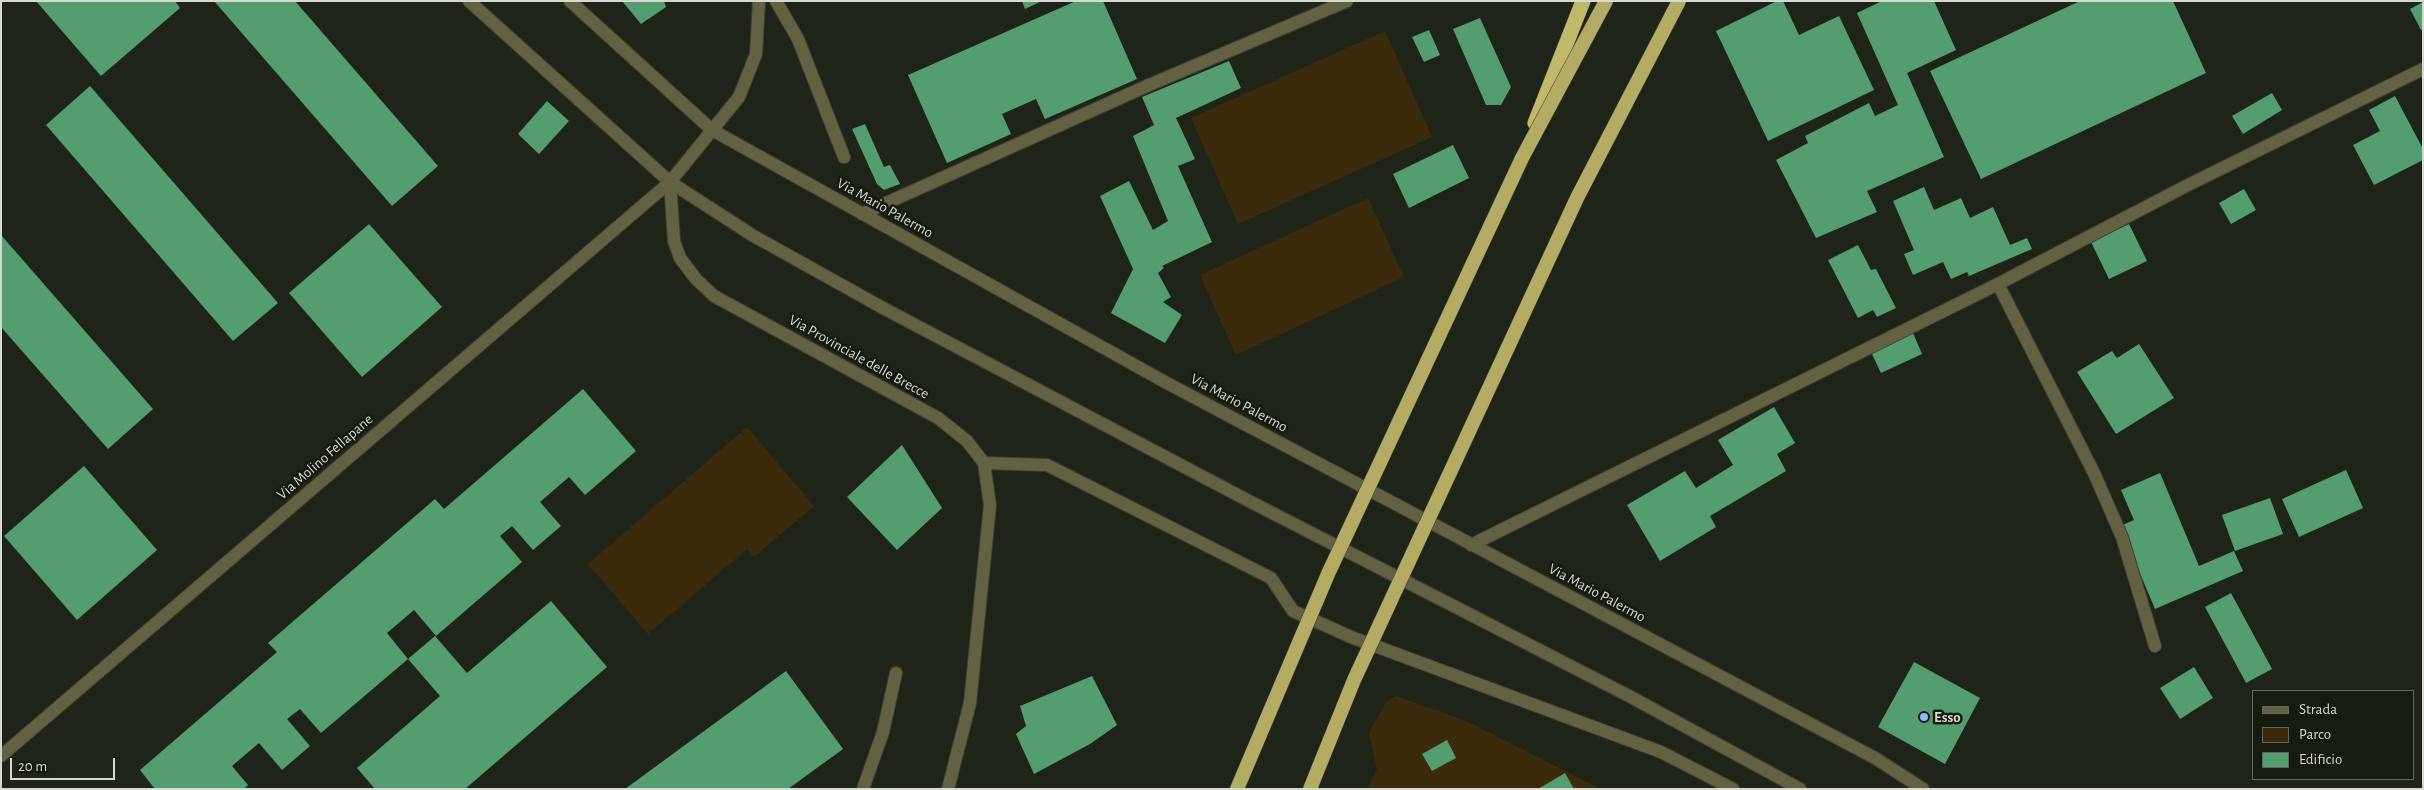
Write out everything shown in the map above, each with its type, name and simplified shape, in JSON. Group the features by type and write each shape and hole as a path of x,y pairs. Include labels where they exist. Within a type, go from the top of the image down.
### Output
{"highway":[{"path":"1522,158 1583,1"},
{"path":"1237,789 1328,574 1522,158 1606,1"},
{"path":"1310,789 1354,680 1577,198 1679,1"}],"street":[{"path":"468,1 670,182 752,235 883,308 1247,500 1629,696 1800,789"},
{"name":"Via Mario Palermo","path":"570,1 712,130 1164,382 1875,758 1923,789"},
{"path":"670,182 739,97 756,54 759,1"},
{"path":"776,1 798,39 844,157"},
{"path":"862,214 1149,85 1347,1"},
{"path":"1471,545 1998,284 2188,185 2423,69"},
{"name":"Via Provinciale delle Brecce","path":"670,182 674,241 680,258 696,279 714,296 938,418 967,441 984,462"},
{"name":"Via Molino Fellapane","path":"1,756 670,182"},
{"path":"1998,284 2098,482 2125,546 2155,646"},
{"path":"948,789 970,703 990,505 984,462 1047,465 1272,578 1293,611 1351,637 1661,752 1733,789"},
{"path":"863,789 882,732 896,673"}],"green space":[{"path":"1385,31 1432,137 1238,224 1191,118"},
{"path":"1368,198 1404,277 1236,355 1200,275"},
{"path":"747,427 814,506 754,557 747,549 648,634 588,564"},
{"path":"1396,696 1466,721 1601,789 1367,789 1377,769 1369,733 1386,702"}],"building":[{"path":"36,1 175,1 180,8 101,76"},
{"path":"214,1 295,1 438,166 392,206"},
{"path":"622,1 664,1 666,7 641,24"},
{"path":"1022,1 1042,1 1025,9"},
{"path":"1076,1 1103,1 1137,79 1045,119 1036,99 1002,114 1011,134 947,163 908,75"},
{"path":"1777,1 1783,1 1799,35 1839,16 1874,90 1768,141 1716,31"},
{"path":"1882,1 1934,1 1956,50 1907,73 1944,157 1867,191 1877,212 1816,238 1776,160 1808,143 1805,136 1869,103 1875,116 1898,105 1857,13"},
{"path":"2080,1 2173,1 2206,73 1981,179 1930,71"},
{"path":"2423,2 2423,29 2421,30 2410,9"},
{"path":"1480,18 1511,87 1501,105 1486,105 1453,29"},
{"path":"1429,30 1440,55 1424,62 1412,37"},
{"path":"1229,61 1241,88 1176,118 1195,159 1178,166 1212,242 1162,266 1164,268 1158,273 1171,297 1163,302 1182,315 1165,343 1111,313 1133,269 1100,196 1129,181 1153,230 1168,221 1133,136 1154,125 1142,97"},
{"path":"90,86 278,303 233,341 46,125"},
{"path":"2272,93 2282,110 2243,134 2232,116"},
{"path":"2395,96 2423,149 2423,160 2374,185 2353,145 2380,131 2369,110"},
{"path":"547,101 569,121 539,154 518,134"},
{"path":"865,124 884,167 890,165 900,184 884,190 877,184 852,129"},
{"path":"1453,145 1469,178 1409,208 1393,174"},
{"path":"1924,187 1934,210 1961,198 1970,218 1993,207 2010,245 2027,238 2032,249 1969,276 1967,272 1951,279 1943,262 1913,275 1904,254 1914,250 1893,201"},
{"path":"2244,189 2256,210 2231,224 2219,203"},
{"path":"369,224 442,307 362,377 289,293"},
{"path":"2129,224 2147,261 2109,279 2091,242"},
{"path":"1,235 153,409 108,449 1,327"},
{"path":"1858,245 1871,270 1876,269 1896,308 1877,317 1873,310 1858,318 1828,260"},
{"path":"1913,333 1922,354 1881,373 1871,352"},
{"path":"2139,344 2174,398 2116,434 2077,372 2112,351 2117,358"},
{"path":"583,389 636,451 585,495 569,477 540,502 561,526 533,550 512,526 500,536 522,562 436,636 414,610 387,633 408,659 321,733 300,709 287,719 310,746 282,770 259,743 232,766 248,785 244,789 155,789 140,770 277,652 268,643 435,499 444,509"},
{"path":"1774,407 1795,443 1777,454 1786,471 1710,516 1716,527 1660,561 1627,505 1685,471 1696,488 1733,465 1718,440"},
{"path":"902,445 942,508 897,550 847,497"},
{"path":"84,466 157,550 77,620 4,536"},
{"path":"2346,470 2363,508 2299,537 2282,499"},
{"path":"2160,473 2199,566 2234,551 2243,571 2155,609 2120,526 2134,520 2121,490"},
{"path":"2270,498 2283,534 2235,551 2222,515"},
{"path":"2231,593 2272,669 2246,683 2205,607"},
{"path":"551,601 607,667 465,789 375,789 357,768 440,696 408,659 435,636 467,673"},
{"path":"1914,662 1980,698 1945,764 1878,727"},
{"path":"2194,667 2213,698 2180,719 2160,688"},
{"path":"786,671 843,749 788,789 625,789"},
{"path":"1092,676 1117,725 1090,744 1034,774 1016,734 1026,726 1020,706"},
{"path":"1447,740 1456,758 1432,771 1422,754"},
{"path":"1565,773 1574,789 1538,789"}],"place":[{"name":"Esso","path":"1924,717"}]}
